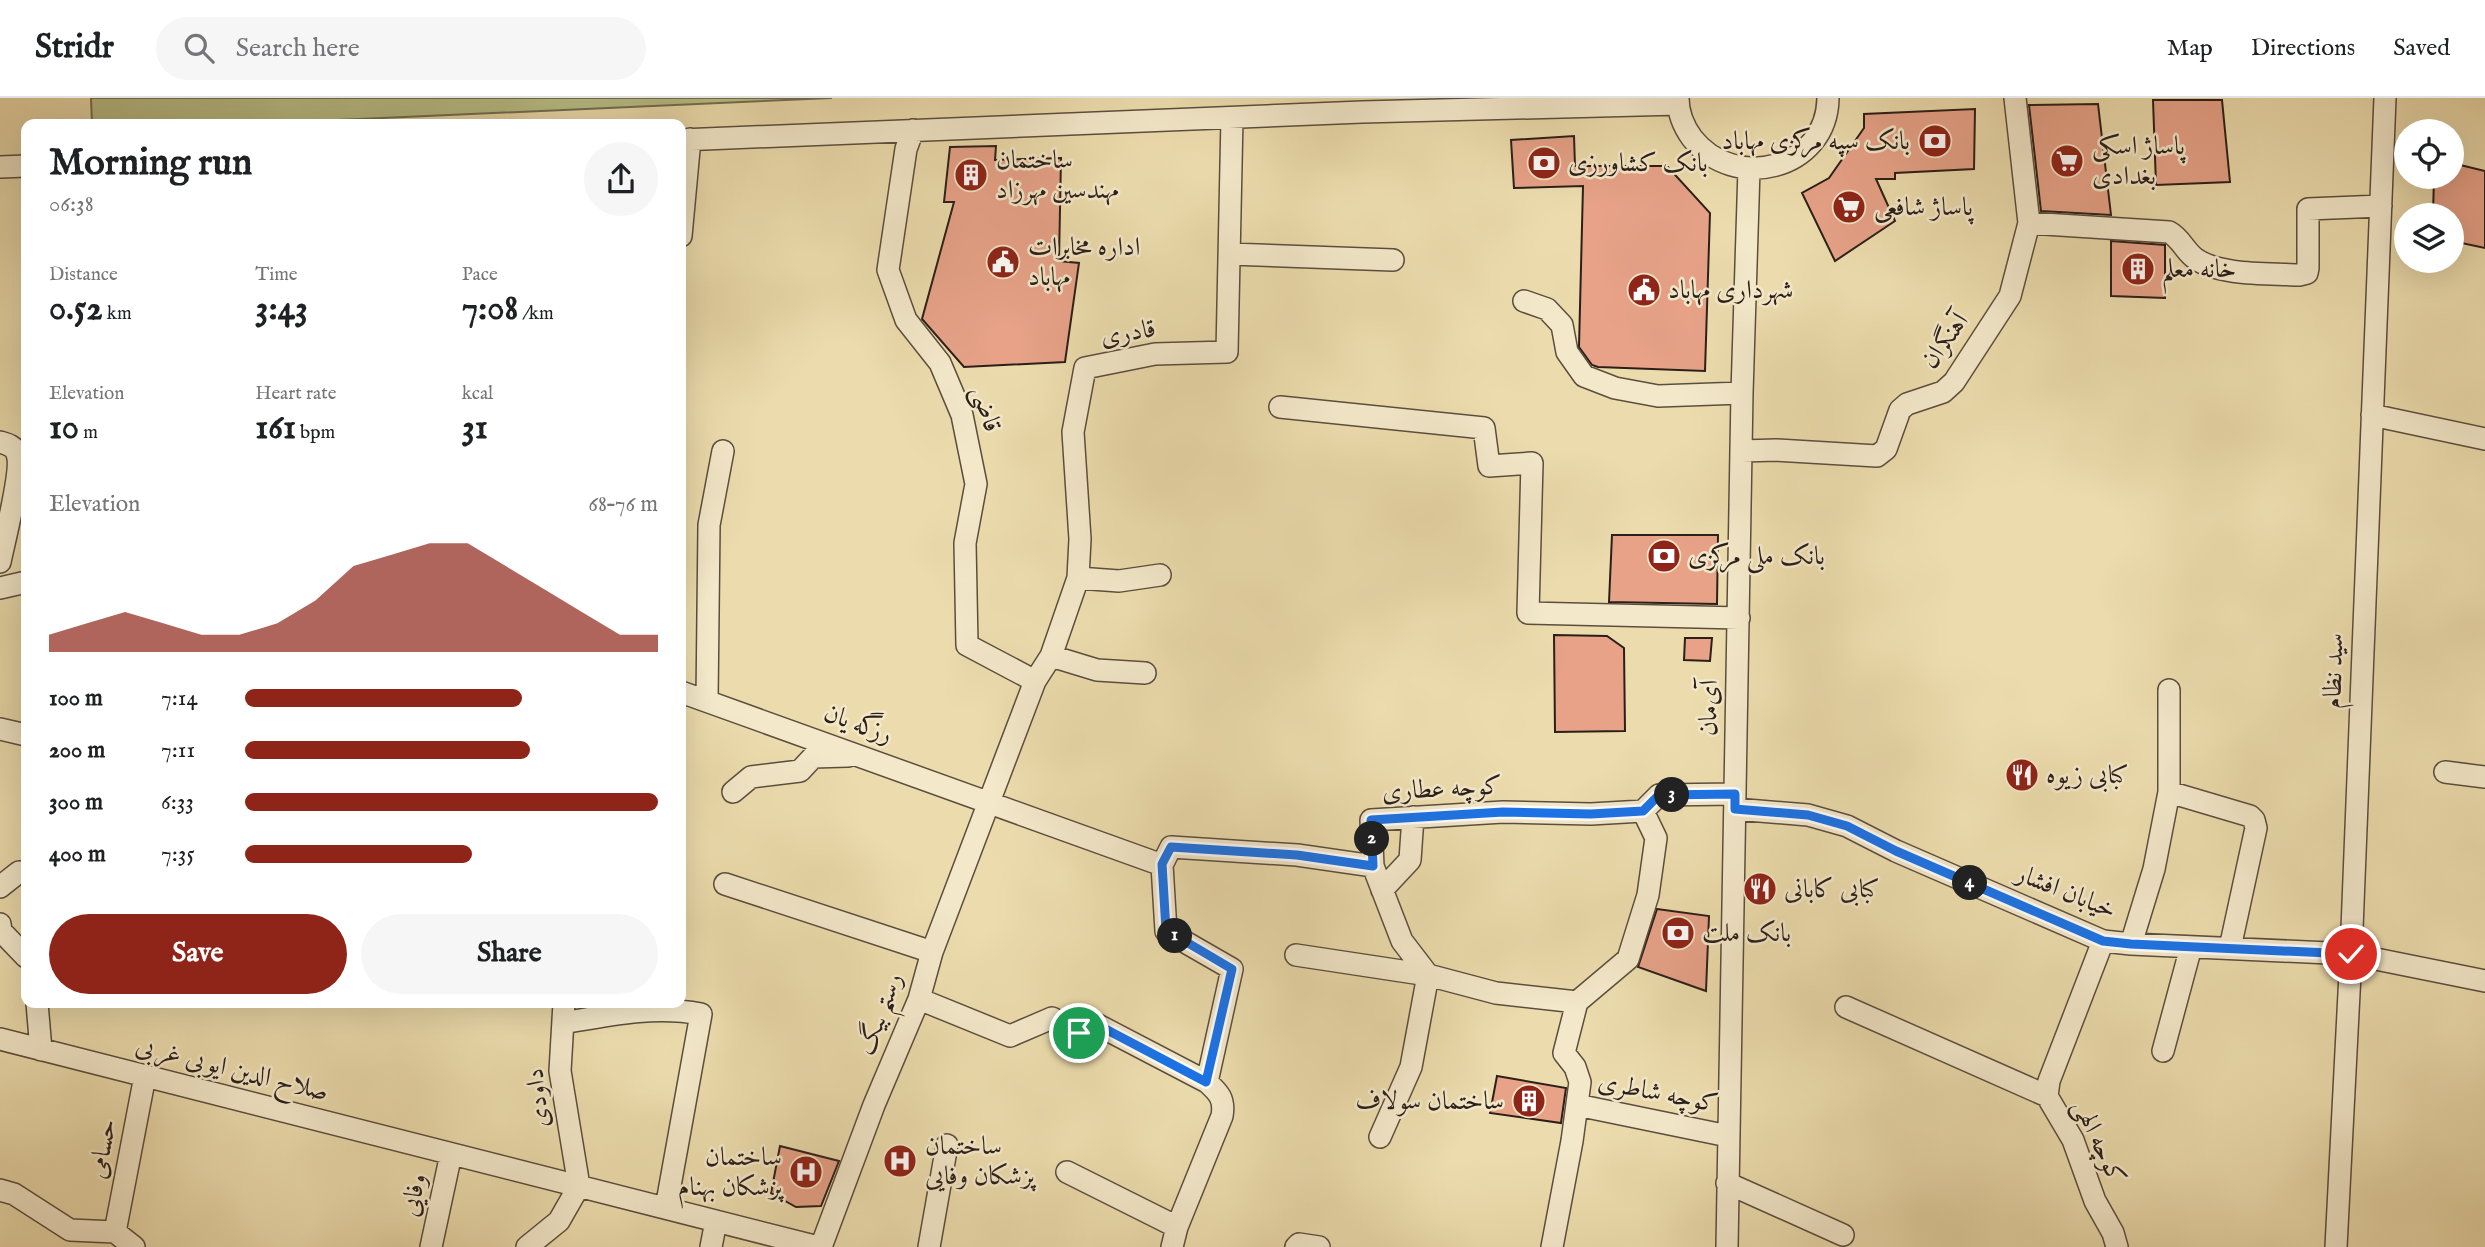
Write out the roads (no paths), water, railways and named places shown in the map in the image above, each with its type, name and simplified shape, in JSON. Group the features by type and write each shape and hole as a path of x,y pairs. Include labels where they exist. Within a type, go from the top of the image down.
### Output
{"street":[{"path":"686,139 1233,118 1362,105 1678,101 1686,129 1701,150 1724,164 1749,169 1771,167 1791,159 1808,145 1821,127 1828,98"},
{"path":"2015,98 2029,223 2169,232 2176,235 2193,257 2206,265 2227,270 2300,275 2307,273 2308,268 2308,208 2381,206"},
{"name":"سید نظام","path":"2336,1247 2351,954 2385,98"},
{"name":"قادری","path":"1035,681 1051,656 1078,578 1080,539 1073,432 1085,368 1155,354 1227,352 1233,118"},
{"name":"قاضی","path":"913,131 906,149 888,270 906,320 940,363 962,415 976,484 965,543 967,645 1035,681"},
{"path":"0,167 21,166"},
{"name":"آی‌مان","path":"1727,1247 1742,393 1749,169"},
{"name":"آهنگران","path":"1742,451 1776,450 1877,456 1883,453 1900,410 1949,387 1978,348 2010,296 2029,223"},
{"path":"1230,254 1393,260"},
{"path":"1524,301 1547,309 1562,325 1567,352 1584,376 1615,388 1658,396 1742,393"},
{"path":"1280,407 1484,428 1489,466 1532,463 1528,613 1739,618"},
{"path":"2372,415 2485,439"},
{"path":"0,443 10,445 18,454 18,471 0,562"},
{"path":"707,700 709,525 723,450"},
{"path":"1078,578 1119,581 1160,575"},
{"path":"0,588 21,583"},
{"path":"1051,656 1097,670 1145,673"},
{"name":"رستم بیگ","path":"820,1247 874,1105 919,999 932,952 1035,681"},
{"path":"2131,944 2154,869 2169,792 2169,690"},
{"name":"رزگه یان","path":"686,694 1162,864"},
{"path":"0,729 21,734"},
{"path":"733,792 751,777 800,771 813,757 862,755"},
{"path":"2445,772 2485,778"},
{"path":"2169,792 2250,816 2254,820 2256,828 2230,948"},
{"name":"کوچه عطاری","path":"1373,866 1371,820 1503,812 1591,814 1643,811 1659,795 1735,802"},
{"name":"خیابان افشار","path":"1735,802 1808,815 1847,826 1896,851 2103,941 2351,954 2485,981"},
{"path":"1552,1247 1580,1082 1576,1067 1564,1053 1577,1002 1628,959 1648,895 1656,838 1643,811"},
{"path":"1382,890 1410,860 1413,817"},
{"path":"1206,1082 1232,969 1166,930 1162,864 1171,847 1297,855 1373,866 1402,942 1428,975 1410,1067 1380,1137"},
{"path":"0,887 21,873"},
{"path":"724,884 932,952"},
{"path":"0,924 1,931 21,952"},
{"name":"کوچه الهی","path":"2103,941 2049,1081 2047,1096 2073,1140 2095,1201 2113,1233 2117,1247"},
{"path":"2163,1051 2191,947"},
{"path":"1296,955 1428,975 1496,993 1577,1002"},
{"path":"919,999 1010,1036 1052,1018 1079,1033 1094,1023 1206,1082 1219,1092 1224,1104 1222,1116 1175,1237 1067,1172"},
{"path":"1846,1007 2047,1096"},
{"path":"37,1008 41,1049"},
{"path":"563,1013 681,1010 701,1014 666,1209"},
{"name":"داودی","path":"563,1013 560,1071 579,1186"},
{"name":"صلاح الدین ایوبی غربی","path":"0,1039 820,1247"},
{"name":"حسامی","path":"115,1232 145,1076"},
{"name":"کوچه شاطری","path":"1577,1105 1728,1136"},
{"path":"929,1247 947,1145"},
{"name":"وفایی","path":"431,1247 451,1154"},
{"path":"1727,1183 1843,1235"},
{"path":"527,1247 559,1221 579,1186"},
{"path":"0,1190 14,1194 70,1230 115,1232 134,1247"},
{"path":"711,1247 716,1221"},
{"path":"1296,1247 1299,1244 1319,1247"}],"place":[{"name":"بانک سپه مرکزی مهاباد","path":"1935,141"},
{"name":"پاساژ اسکی بغدادی","path":"2067,161"},
{"name":"بانک کشاورزی","path":"1544,163"},
{"name":"ساختمان مهندسین مهرزاد","path":"971,175"},
{"name":"پاساژ شافعی","path":"1849,207"},
{"name":"اداره مخابرات مهاباد","path":"1003,262"},
{"name":"خانه معلم","path":"2138,269"},
{"name":"شهرداری مهاباد","path":"1644,290"},
{"name":"بانک ملی مرکزی","path":"1664,556"},
{"name":"کبابى زیوه","path":"2022,775"},
{"name":"کبابی کابانی","path":"1760,889"},
{"name":"بانک ملت","path":"1678,933"},
{"name":"ساختمان سولاف","path":"1529,1101"},
{"name":"ساختمان پزشکان وفایی","path":"900,1161"},
{"name":"ساختمان پزشکان بهنام","path":"806,1172"}]}
